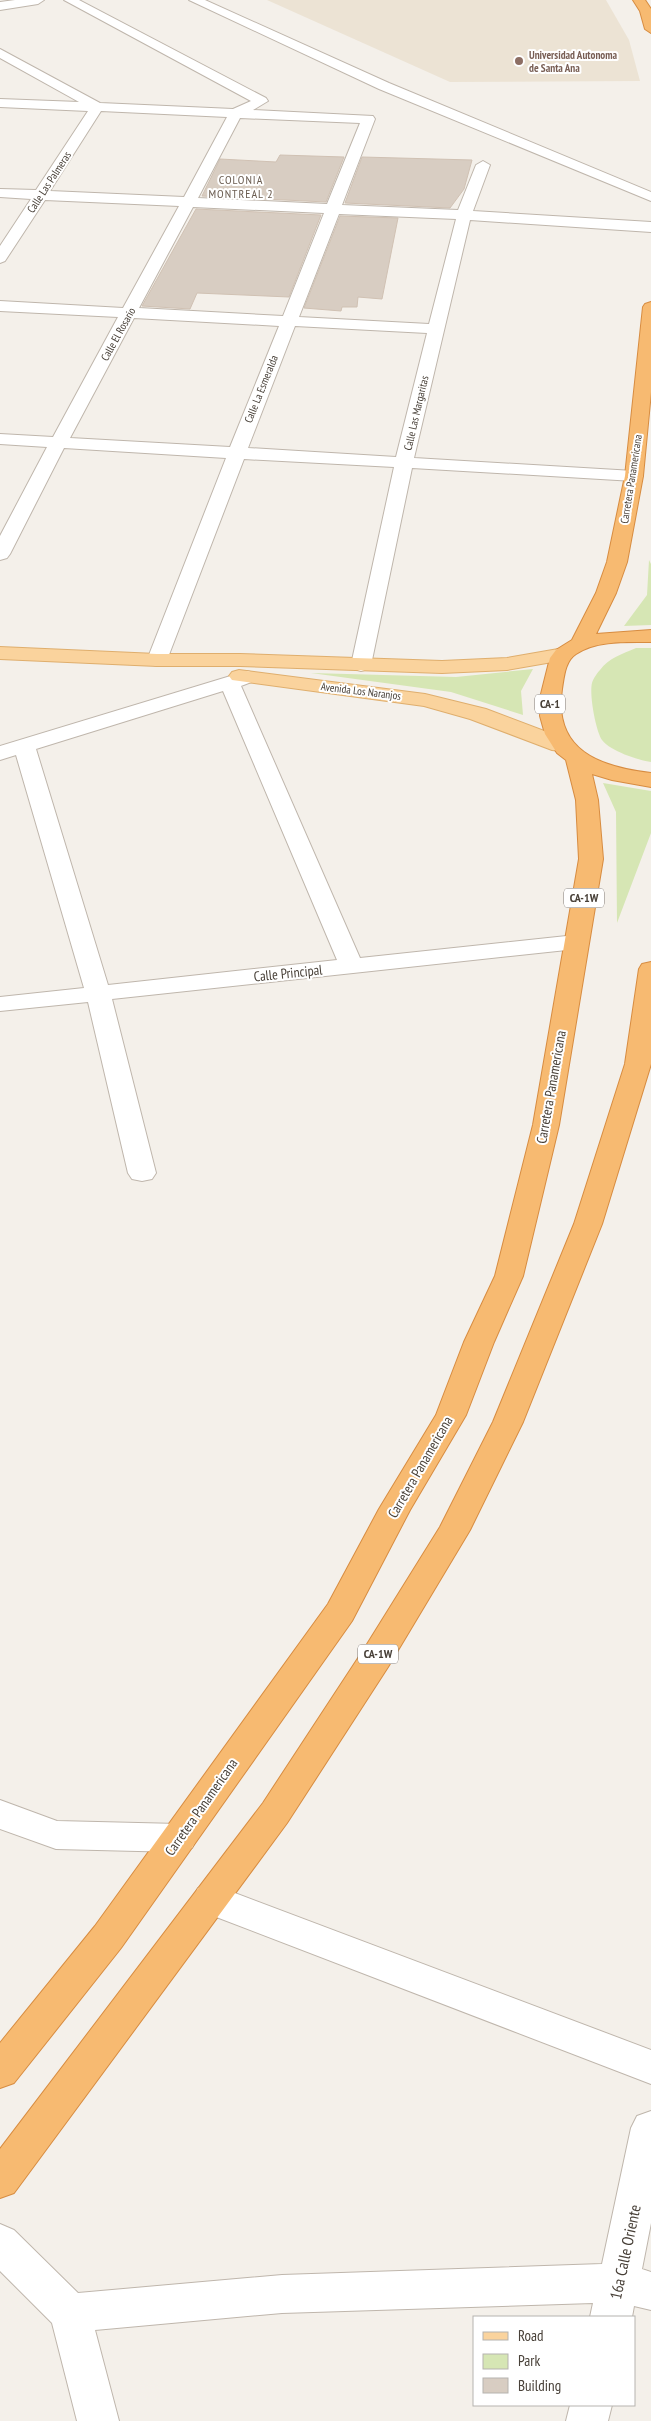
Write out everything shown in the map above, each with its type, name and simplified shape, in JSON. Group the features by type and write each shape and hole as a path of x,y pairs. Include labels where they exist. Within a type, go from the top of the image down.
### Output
{"highway":[{"path":"639,0 646,11 651,29"},
{"name":"Carretera Panamericana","path":"572,648 606,593 617,562 634,476 651,307"},
{"path":"572,648 618,637 651,636"},
{"name":"CA-1","path":"569,752 551,726 550,706 553,681 572,648"},
{"path":"569,752 616,774 651,780"},
{"name":"Carretera Panamericana","path":"0,2071 108,1937 340,1612 395,1509 451,1415 479,1342 509,1276 546,1125 590,859 587,800 569,752"},
{"name":"CA-1W","path":"0,2180 275,1814 376,1658 454,1530 508,1422 588,1224 638,1064 651,969"}],"main road":[{"name":"Avenida Los Naranjos","path":"0,653 157,660 240,660 361,665 478,666 507,664 572,648"},
{"name":"Avenida Los Naranjos","path":"157,660 239,680 425,700 478,714 569,752"}],"street":[{"path":"0,6 38,0"},
{"path":"0,103 236,113 261,101 70,0"},
{"path":"195,0 384,86 651,197"},
{"path":"2,56 97,107"},
{"name":"Calle Las Palmeras","path":"0,258 97,107"},
{"name":"Calle La Esmeralda","path":"157,660 235,452 290,321 368,119 236,113"},
{"name":"Calle El Rosario","path":"0,554 58,442 130,313 236,113"},
{"name":"Calle Las Margaritas","path":"361,665 404,462 436,329 464,215 483,165"},
{"path":"0,193 333,208 651,227"},
{"path":"0,306 436,329"},
{"path":"0,439 634,476"},
{"path":"0,752 239,680 352,966"},
{"path":"24,746 98,994 142,1173"},
{"name":"Calle Principal","path":"0,1004 576,942"},
{"path":"0,1814 56,1835 179,1838"},
{"path":"211,1899 651,2067"},
{"name":"16a Calle Oriente","path":"627,2297 651,2128"},
{"path":"0,2243 70,2313 98,2421"},
{"path":"70,2313 282,2294 627,2297"},
{"path":"587,2421 591,2406"}],"shaded area":[{"name":"Universidad Autonoma de Santa Ana","path":"267,0 606,0 629,40 640,81 450,82"}],"green space":[{"path":"649,560 651,564 651,625 624,626 647,595"},
{"path":"636,648 651,648 651,762 625,754 606,744 597,729 592,704 591,689 594,678 612,659"},
{"path":"533,669 521,691 523,715 451,692 311,673 456,677"},
{"path":"603,783 651,791 651,833 617,923 616,812"}],"building":[{"path":"280,155 344,157 326,202 202,196 220,159 276,162"},
{"path":"362,157 472,160 464,189 450,208 345,203"},
{"path":"196,209 321,215 289,297 197,293 190,309 142,306"},
{"path":"340,216 398,218 382,299 358,297 357,307 342,307 341,311 304,308"}],"place":[{"name":"Universidad Autonoma de Santa Ana","path":"519,61"}],"district":[{"name":"COLONIA MONTREAL 2","path":"241,187"}]}
